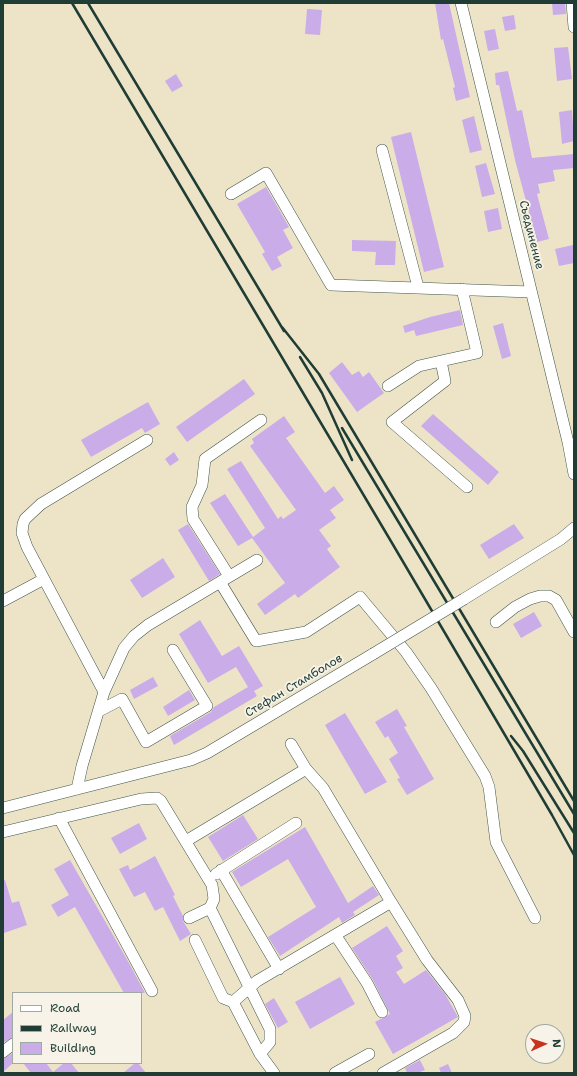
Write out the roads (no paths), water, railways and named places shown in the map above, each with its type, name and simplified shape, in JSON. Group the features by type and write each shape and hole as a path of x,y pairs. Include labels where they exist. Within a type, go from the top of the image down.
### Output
{"street":[{"name":"Съединение","path":"461,3 568,442 574,474"},
{"path":"572,3 574,27"},
{"path":"382,150 418,287"},
{"path":"231,194 266,173 330,285 531,292"},
{"path":"388,386 419,366 477,353 462,289"},
{"path":"441,361 445,381 392,422 467,487"},
{"path":"261,420 205,459 202,485 192,507 193,519 256,641 306,632 360,597 391,632 427,682 485,776 490,787 496,842 535,918"},
{"path":"104,692 44,579 24,540 22,533 25,519 41,504 147,440"},
{"name":"Стефан Стамболов","path":"3,808 191,760 207,753 464,599 561,539 574,528"},
{"path":"78,789 82,766 104,692 124,648 134,636 148,625 257,560"},
{"path":"3,601 44,579"},
{"path":"496,622 515,607 530,599 540,596 549,596 556,600 574,632"},
{"path":"99,711 122,699 146,742 207,706 173,650"},
{"path":"291,744 306,769 323,788 427,960 458,1000 465,1016 464,1022 453,1034 382,1073"},
{"path":"186,841 306,769"},
{"path":"3,832 141,799 157,798 166,808 208,878 214,892 214,899 210,908 189,918"},
{"path":"58,818 152,991"},
{"path":"208,878 296,823"},
{"path":"221,870 279,969"},
{"path":"233,1002 249,987 391,902"},
{"path":"210,908 270,1029 270,1042 260,1054"},
{"path":"336,936 370,988 382,1012"},
{"path":"195,940 223,998 233,1002 260,1054 274,1073"},
{"path":"3,1052 12,1045"},
{"path":"335,1073 369,1054"}],"railway":[{"path":"72,3 392,543 574,855"},
{"path":"88,3 284,331"},
{"path":"282,327 319,374 574,801"},
{"path":"300,357 322,393 352,460"},
{"path":"342,428 574,814"},
{"path":"511,736 523,751 574,833"}]}
